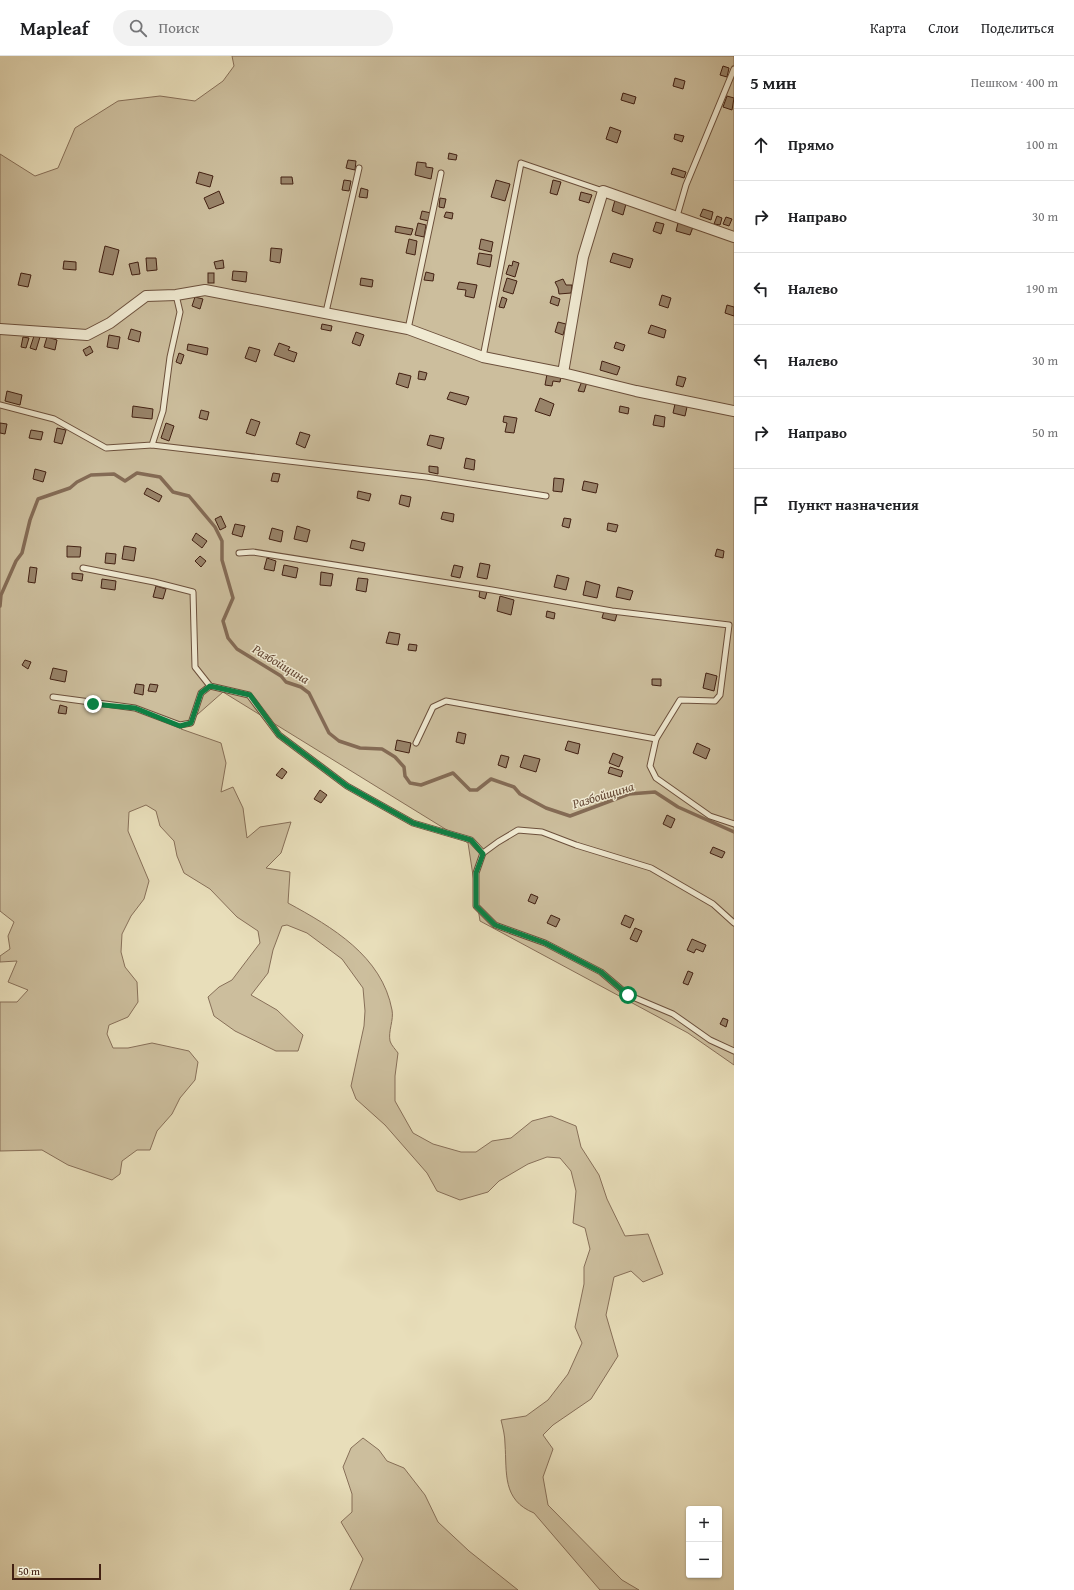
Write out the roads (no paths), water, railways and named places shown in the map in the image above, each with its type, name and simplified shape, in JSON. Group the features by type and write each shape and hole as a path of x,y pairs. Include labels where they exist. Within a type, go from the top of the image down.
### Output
{"street":[{"path":"563,373 583,256 603,191 734,237"},
{"path":"0,329 86,336 110,323 146,296 176,295 205,290 326,312 408,329 483,357 734,411"}],"lane":[{"path":"677,216 686,185 734,69"},
{"path":"483,357 521,163 603,191"},
{"path":"326,312 360,168"},
{"path":"408,329 442,173"},
{"path":"152,445 163,411 170,357 180,312 176,295"},
{"path":"0,405 54,419 106,448 152,445 426,477 546,496"},
{"path":"239,553 253,552 492,590 612,611 729,625 720,695 715,701 680,700 656,739 650,766 656,778 710,816 734,824"},
{"path":"83,568 154,582 192,592 195,667 210,686 250,695 279,735 347,786 413,823 471,840 483,854"},
{"path":"53,697 135,708 180,726 191,723 201,693 210,686"},
{"path":"416,743 433,707 446,701 656,739"},
{"path":"734,923 713,904 651,868 576,845 542,832 518,830 498,842 483,854 476,873 476,906 495,925 545,943 601,972 628,995 673,1014 710,1040 734,1051"}],"waterway":[{"name":"Разбойщина","path":"0,606 1,595 16,561 22,553 30,520 38,499 70,488 77,482 91,475 114,474 125,481 137,473 160,477 173,492 189,496 215,527 222,541 222,560 233,598 223,621 228,638 237,649 281,676 286,682 301,687 309,693 329,733 339,741 360,748 382,749 395,757 404,767 405,776 410,783 421,785 453,773 470,790 477,790 491,779 514,787 520,794 546,808 570,816 629,794 655,792 678,807 734,832"}]}
